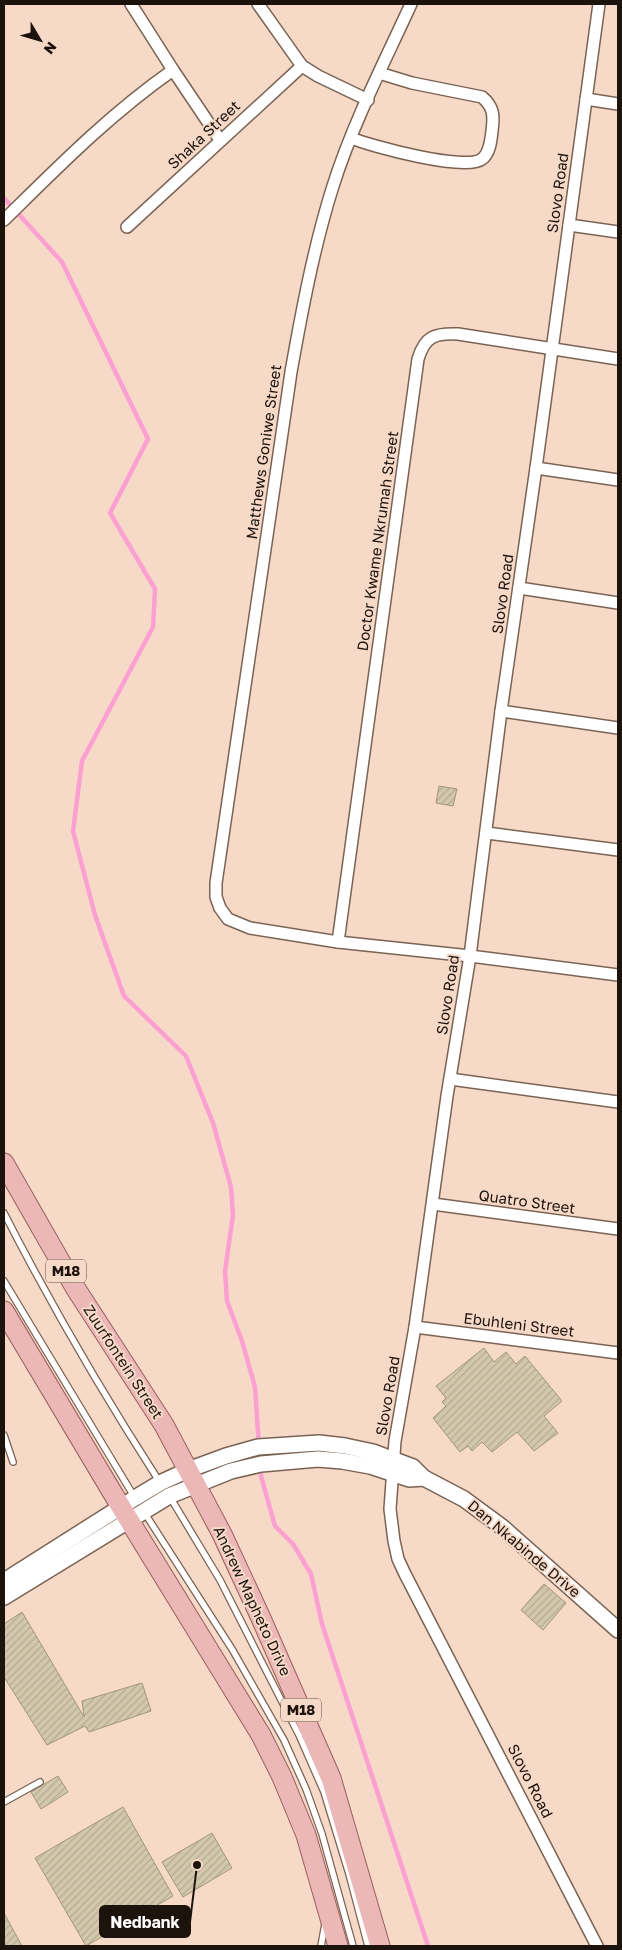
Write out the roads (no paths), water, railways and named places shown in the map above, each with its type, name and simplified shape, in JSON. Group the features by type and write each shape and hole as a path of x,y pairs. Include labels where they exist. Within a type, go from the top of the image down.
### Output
{"main road":[{"name":"Zuurfontein Street","path":"4,1163 76,1289 164,1425 192,1477"},
{"path":"4,1311 132,1509 261,1735 282,1777 306,1835 338,1946"},
{"name":"Andrew Mapheto Drive","path":"192,1477 260,1616 331,1778 380,1946"}],"street":[{"path":"131,4 172,70 220,140"},
{"path":"258,4 302,66 318,76 368,100"},
{"name":"Matthews Goniwe Street","path":"338,942 250,928 228,919 220,908 216,897 216,883 299,328 333,187 351,138 411,4"},
{"name":"Slovo Road","path":"598,4 536,468 501,711 470,956 450,1079 415,1327 392,1466 390,1509 391,1528 398,1559 598,1946"},
{"name":"Shaka Street","path":"127,227 302,66"},
{"path":"4,220 99,128 124,106 172,70"},
{"path":"351,138 381,149 465,164 482,159 488,152 494,118 493,109 482,96 412,83 379,73"},
{"path":"586,99 618,104"},
{"path":"569,225 618,232"},
{"name":"Doctor Kwame Nkrumah Street","path":"338,942 421,348 428,339 442,333 618,359"},
{"path":"536,468 618,480"},
{"path":"519,588 618,603"},
{"path":"501,711 618,728"},
{"path":"487,832 618,850"},
{"path":"338,942 470,956 618,975"},
{"path":"450,1079 618,1102"},
{"name":"Quatro Street","path":"433,1204 618,1229"},
{"name":"Ebuhleni Street","path":"415,1327 618,1353"},
{"name":"Dan Nkabinde Drive","path":"132,1509 164,1489 192,1477 226,1456 258,1447 297,1444 345,1446 392,1466 409,1479 424,1478 464,1499 502,1527 618,1630"},
{"name":"Dan Nkabinde Drive","path":"192,1477 232,1471 261,1464 296,1460 342,1461 392,1466"},
{"path":"4,1581 132,1509"},
{"path":"4,1597 132,1509"}],"lane":[{"path":"4,1213 39,1281 130,1436 220,1580 299,1735 324,1792 349,1874 368,1946"},
{"path":"4,1281 132,1509 236,1657 284,1740 306,1789 322,1834 353,1946"},
{"path":"4,1435 13,1462"},
{"path":"4,1802 40,1782"},
{"path":"321,1946 328,1907"}],"waterway":[{"path":"4,198 62,262 148,439 110,513 155,589 153,627 82,761 73,831 95,915 124,996 186,1056 213,1123 231,1187 233,1215 225,1271 227,1301 242,1341 255,1387 261,1476 275,1526 293,1544 311,1574 322,1624 428,1946"}],"place":[{"name":"Nedbank","path":"197,1865"}]}
